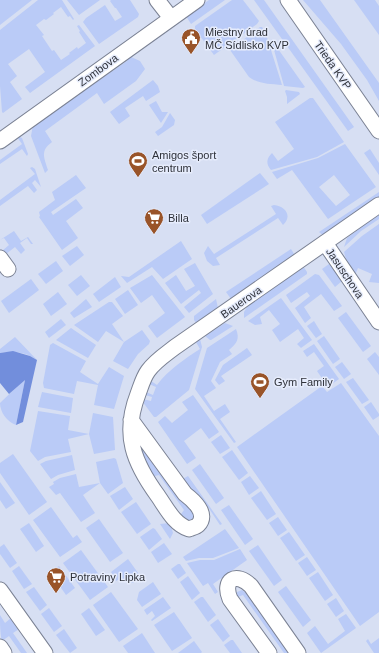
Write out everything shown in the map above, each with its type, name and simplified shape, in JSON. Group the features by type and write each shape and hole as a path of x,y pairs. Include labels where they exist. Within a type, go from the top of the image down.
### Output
{"street":[{"path":"158,0 171,18"},
{"name":"Zombova","path":"0,141 197,0"},
{"name":"Trieda KVP","path":"288,0 379,131"},
{"name":"Bauerova","path":"131,420 185,494 195,502 200,510 201,518 198,525 189,529 177,523 143,475 137,461 133,448 131,420 132,409 142,382 148,371 158,360 379,205"},
{"name":"Jasuschova","path":"325,243 379,322"},
{"path":"269,653 230,599 227,592 228,584 232,579 239,578 245,580 251,586 298,653"},
{"path":"0,590 45,653"},
{"path":"0,647 4,653"}],"shaded area":[{"path":"0,0 32,0 0,25"},
{"path":"38,0 62,0 74,19 73,20 70,16 68,17 61,7 46,20 44,19 36,25 44,35 42,36 52,51 54,50 61,60 77,47 78,49 86,43 79,32 80,31 77,26 79,25 95,46 30,93 25,87 45,72 29,49 8,64 17,76 10,82 22,99 3,113 0,86 0,30"},
{"path":"67,0 100,0 79,15"},
{"path":"130,0 139,14 138,17 99,44 83,22 86,18 105,5 115,21 122,17 110,1"},
{"path":"209,0 225,0 191,24 186,16"},
{"path":"232,0 243,0 259,21 214,55 195,29 195,26"},
{"path":"254,0 264,0 354,127 348,131"},
{"path":"303,0 320,0 379,83 379,101 367,80 341,44"},
{"path":"354,0 375,0 379,6 379,35"},
{"path":"262,27 265,31 282,85 260,82 249,77 230,50"},
{"path":"271,39 305,87 284,86"},
{"path":"129,56 140,61 145,69 136,81 104,104 97,93 45,131 52,142 44,151 44,158 48,170 45,173 31,136 33,125 84,88 88,88 127,61"},
{"path":"153,80 158,86 160,92 146,101 143,96 125,108 130,116 119,124 110,112"},
{"path":"286,90 299,92 300,94 287,104"},
{"path":"310,98 313,98 344,142 317,157 271,170 267,162 272,153 278,161 294,149 275,122"},
{"path":"156,101 162,112 168,112 161,123 149,105"},
{"path":"170,113 175,120 174,125 158,136 155,132 162,127"},
{"path":"17,137 22,138 28,154 27,156 22,149 0,164 0,160 22,144"},
{"path":"345,144 376,187 328,219 292,170 277,179 272,172 318,158","holes":["334,175 350,195 336,206 319,187"]},
{"path":"370,149 379,163 379,175 364,153"},
{"path":"32,167 35,169 41,187 35,180 32,183 37,190 34,193 28,186 0,206 0,200 35,174 30,168"},
{"path":"260,173 269,184 207,224 201,215"},
{"path":"76,175 86,188 51,212 53,215 76,199 83,208 66,221 78,238 62,250 39,217 39,212 55,200 52,192"},
{"path":"379,192 379,198 324,236 319,232"},
{"path":"274,205 281,207 286,212 287,218 283,225 278,218 216,258 220,265 213,266 207,261 204,253 208,246 214,254 276,214 271,206"},
{"path":"379,214 379,219 361,231 344,247 347,238"},
{"path":"379,224 379,283 369,282 372,274 358,268 355,275 346,259 344,252 362,236"},
{"path":"14,231 21,241 28,237 33,244 31,244 27,238 20,243 25,250 21,254 15,247 6,254 2,251 9,245 4,238 0,240"},
{"path":"181,241 192,259 163,279 152,267 127,283 121,276 129,277"},
{"path":"77,246 84,255 70,266 62,256"},
{"path":"291,249 296,257 231,299 226,292"},
{"path":"56,261 63,271 46,284 38,274"},
{"path":"195,263 213,294 189,313 184,307 201,293 199,290 181,304 165,283 176,275 186,291 195,286 184,269"},
{"path":"329,264 342,281 335,287 322,269"},
{"path":"303,266 307,274 244,318 244,312 249,304"},
{"path":"315,274 319,275 342,306 334,311 321,294 304,307 311,318 305,323 295,308 310,296 307,292 291,303 286,295"},
{"path":"81,275 90,286 77,296 68,285"},
{"path":"152,275 185,317 157,338 148,326 165,313 152,295 141,303 130,288"},
{"path":"115,277 121,287 99,302 93,294"},
{"path":"31,279 39,290 9,313 1,301"},
{"path":"128,290 138,305 125,314 115,299"},
{"path":"58,292 67,304 51,316 43,304"},
{"path":"281,298 312,340 301,348 297,344 304,338 298,329 280,342 272,330 280,324 269,310 260,317 262,324 255,325 248,321"},
{"path":"86,299 92,307 74,318 70,313"},
{"path":"216,299 218,308 217,311 199,327 194,320 194,316"},
{"path":"109,302 112,302 123,316 112,324 124,342 106,331 98,342 74,325"},
{"path":"346,312 371,346 363,352 338,318"},
{"path":"61,319 66,325 49,338 45,332"},
{"path":"314,321 322,334 316,338 307,326"},
{"path":"225,323 233,326 211,340 205,336"},
{"path":"71,328 96,345 88,358 56,340"},
{"path":"236,329 238,336 237,341 229,350 232,354 220,362 211,381 216,388 204,396 214,411 225,404 230,412 220,419 236,442 234,443 195,389 207,348"},
{"path":"142,330 150,341 149,344 138,354 128,369 113,361 124,342"},
{"path":"324,336 340,359 333,364 317,341"},
{"path":"15,337 37,360 28,355 19,353 0,353 0,349"},
{"path":"200,339 202,347 189,390 156,417 154,417 142,401 143,399 151,401 152,397 145,395 146,392 153,395 156,387 149,384 151,381 157,385 172,369 200,349 196,342"},
{"path":"53,343 86,361 80,372 98,384 109,367 124,376 114,409 94,405 98,385 77,381 74,394 44,388 43,383 50,345"},
{"path":"314,344 339,379 328,387 317,371 324,366 314,352 307,357 303,351"},
{"path":"247,348 252,355 221,376 225,381 219,385 215,380 223,365"},
{"path":"375,352 379,357 379,375 367,359"},
{"path":"342,362 351,374 344,379 335,367"},
{"path":"353,378 369,400 362,404 346,382"},
{"path":"25,379 16,425 10,422 5,416 1,410 0,403"},
{"path":"341,383 379,436 379,612 360,626 237,447 322,386 327,392"},
{"path":"42,392 73,398 71,413 38,407"},
{"path":"193,395 219,432 209,439 201,428 184,441 196,458 187,464 158,422 165,416 172,423 188,410 182,402"},
{"path":"371,402 379,414 379,416 373,420 364,407"},
{"path":"38,411 70,416 68,430 89,434 68,439 71,452 45,457 38,461 30,451"},
{"path":"93,413 113,417 115,450 94,454 89,434"},
{"path":"221,435 230,448 220,454 211,442"},
{"path":"142,447 193,507 195,516 192,519 188,521 179,517 184,510 159,475 151,477 147,471"},
{"path":"232,450 248,473 239,480 222,457"},
{"path":"13,454 47,502 29,515 0,473 0,463"},
{"path":"72,455 75,470 58,475 51,479 40,464 46,461"},
{"path":"114,458 116,459 123,483 108,494 100,483 96,462"},
{"path":"200,464 224,498 216,504 192,470"},
{"path":"76,474 79,487 100,483 83,495 95,513 81,522 60,493 56,495 49,487 54,484 53,482 60,478"},
{"path":"188,476 222,524 220,525 204,501 188,491 181,480"},
{"path":"250,476 259,488 249,495 241,482"},
{"path":"0,482 15,503 6,509 0,500"},
{"path":"125,487 133,499 119,510 110,496"},
{"path":"261,491 276,514 267,520 251,498"},
{"path":"136,502 151,524 137,534 121,512"},
{"path":"229,505 253,539 245,545 221,510"},
{"path":"51,507 73,538 77,535 82,542 60,557 33,520"},
{"path":"278,517 287,530 278,536 269,523"},
{"path":"99,519 123,553 110,562 86,528"},
{"path":"29,523 44,546 36,552 20,529"},
{"path":"170,523 173,533 170,539 160,524"},
{"path":"153,528 162,539 149,550 140,537"},
{"path":"225,529 239,548 213,558 199,558 186,561 183,557"},
{"path":"289,532 305,555 296,561 280,538"},
{"path":"164,543 172,554 158,563 151,552"},
{"path":"4,544 17,563 10,568 0,554 0,547"},
{"path":"258,545 282,580 274,586 249,551"},
{"path":"240,549 247,560 213,584 218,592 215,594 208,583 203,586 187,563 200,560 214,560"},
{"path":"81,550 108,587 90,600 63,563"},
{"path":"307,557 316,570 307,576 298,563"},
{"path":"128,559 141,577 133,583 123,581 121,578 116,581 111,572"},
{"path":"180,564 186,573 178,579 171,569"},
{"path":"19,566 32,584 24,589 12,571"},
{"path":"59,566 75,588 66,595 50,572"},
{"path":"318,572 333,595 325,601 309,578"},
{"path":"188,576 200,593 192,600 180,582"},
{"path":"153,582 161,594 142,607 137,600 139,592"},
{"path":"286,586 311,620 303,627 278,592"},
{"path":"34,587 47,605 40,611 26,592"},
{"path":"242,590 246,593 289,653 284,653 243,595 235,598 237,592"},
{"path":"111,592 138,629 119,642 93,605"},
{"path":"163,597 171,608 152,621 151,620 155,616 152,611 147,615 144,610"},
{"path":"203,597 216,615 208,622 194,602"},
{"path":"336,598 344,611 336,617 327,604"},
{"path":"49,608 62,626 54,632 41,614"},
{"path":"89,608 105,630 96,636 81,614"},
{"path":"174,612 192,638 172,651 154,625"},
{"path":"346,614 356,628 321,653 307,633 315,626 328,644 345,631 338,619"},
{"path":"0,615 5,623 11,618 19,629 13,633 27,653 21,653 9,636 2,641 0,632"},
{"path":"218,619 230,636 223,642 210,625"},
{"path":"64,629 77,648 70,653 56,635"},
{"path":"142,633 155,653 128,653 123,646"},
{"path":"379,638 379,653 374,653 366,641 368,639 371,644"},
{"path":"233,640 242,653 230,653 224,645"},
{"path":"194,641 202,652 201,653 178,653"}],"water":[{"path":"13,351 30,356 37,360 23,422 16,425 25,380 9,394 0,383 0,353"}],"place":[{"name":"Miestny úrad MČ Sídlisko KVP","path":"191,55"},
{"name":"Amigos šport centrum","path":"138,178"},
{"name":"Billa","path":"154,235"},
{"name":"Gym Family","path":"260,399"},
{"name":"Potraviny Lipka","path":"56,594"}]}
